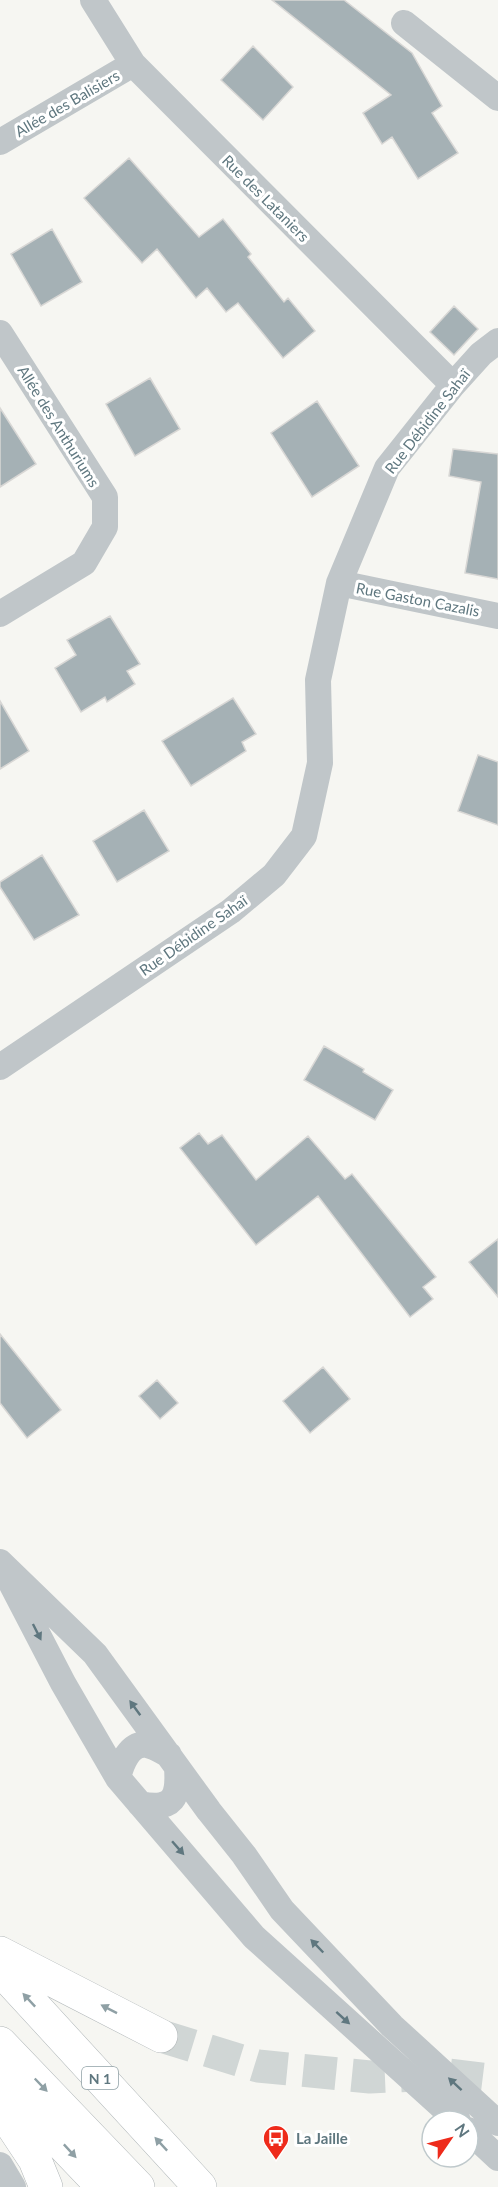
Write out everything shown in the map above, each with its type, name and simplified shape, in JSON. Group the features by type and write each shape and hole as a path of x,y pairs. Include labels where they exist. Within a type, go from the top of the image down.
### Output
{"highway":[{"path":"0,1953 161,2036"},
{"name":"N 1","path":"0,1969 200,2187"},
{"path":"0,2043 138,2187"},
{"path":"0,2079 103,2187"},
{"path":"0,2107 35,2160 46,2187"}],"street":[{"name":"Rue des Lataniers","path":"93,0 133,64 453,385"},
{"path":"404,23 498,98"},
{"name":"Allée des Balisiers","path":"0,142 133,64"},
{"name":"Allée des Anthuriums","path":"0,333 105,498 105,527 84,563 0,614"},
{"name":"Rue Débidine Sahaï","path":"0,1066 231,911 274,875 304,836 320,763 318,680 339,583 387,468 453,385 492,352"},
{"name":"Rue Gaston Cazalis","path":"339,583 498,616"},
{"path":"445,2109 254,1938 118,1778 63,1683 0,1562 95,1654 282,1910 392,2026 498,2123"},
{"path":"118,1778 123,1760 131,1751 142,1745 149,1745 173,1761 178,1787 170,1801 160,1806 140,1804"},
{"path":"480,2141 498,2158"},
{"path":"0,2165 12,2187"}],"building":[{"path":"272,0 344,0 412,53 442,106 432,113 458,153 418,179 392,137 382,144 363,113 391,95"},
{"path":"253,46 293,87 263,120 221,80"},
{"path":"129,158 199,237 223,219 251,254 248,257 284,302 288,298 315,331 283,358 238,303 226,312 207,288 196,298 157,249 142,263 84,198"},
{"path":"52,229 82,282 41,306 11,254"},
{"path":"454,306 478,329 454,355 430,332"},
{"path":"150,378 180,429 135,456 106,404"},
{"path":"317,401 359,466 312,497 271,433"},
{"path":"0,408 36,464 0,487"},
{"path":"453,449 498,454 498,579 465,573 481,482 449,476"},
{"path":"110,616 140,664 127,671 135,684 107,702 105,697 81,712 55,668 76,655 67,640"},
{"path":"233,698 256,734 242,742 246,751 191,786 162,741"},
{"path":"0,701 29,751 0,769"},
{"path":"478,755 498,762 498,825 458,811"},
{"path":"144,810 169,851 117,882 93,841"},
{"path":"42,855 79,915 34,940 0,887 0,882"},
{"path":"324,1046 364,1069 363,1072 393,1090 375,1120 304,1080"},
{"path":"199,1133 208,1144 222,1135 256,1180 308,1136 345,1179 352,1174 436,1277 423,1287 433,1299 410,1317 318,1196 256,1245 180,1148"},
{"path":"498,1239 498,1297 469,1262"},
{"path":"0,1334 61,1410 27,1438 0,1403"},
{"path":"323,1367 350,1399 310,1433 283,1401"},
{"path":"157,1380 178,1403 160,1419 139,1396"}],"tunnel":[{"path":"161,2036 258,2066 370,2077 441,2074 498,2081"}],"place":[{"name":"La Jaille","path":"276,2161"}]}
